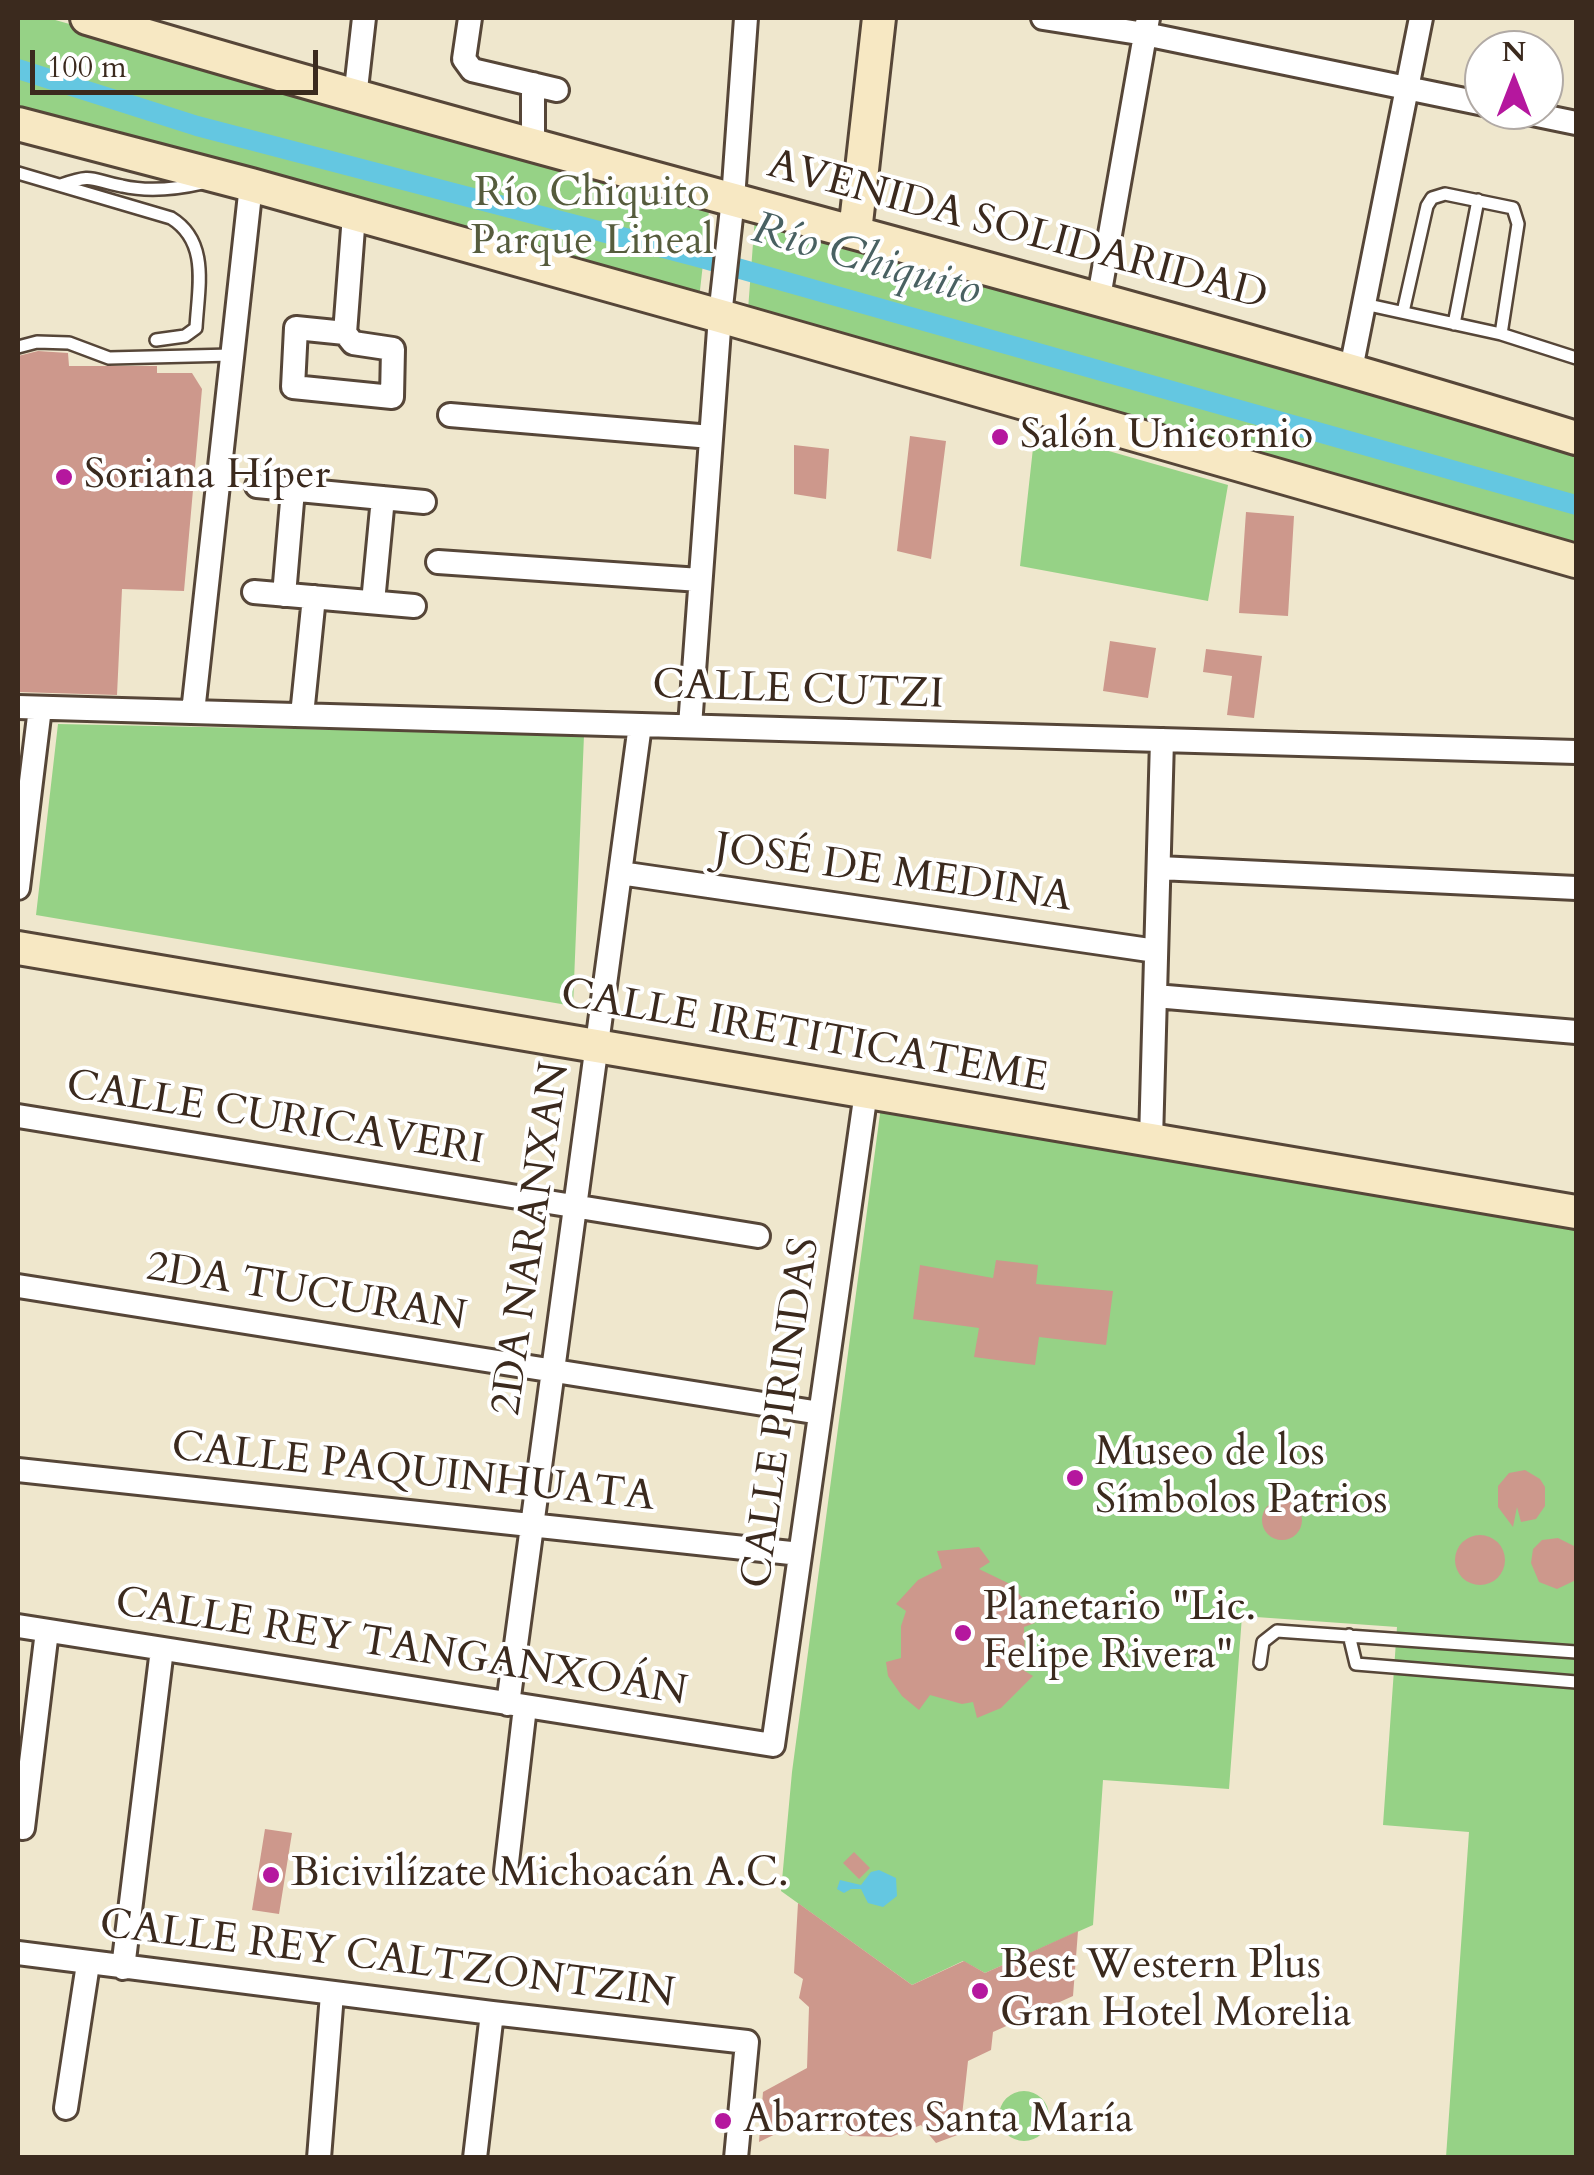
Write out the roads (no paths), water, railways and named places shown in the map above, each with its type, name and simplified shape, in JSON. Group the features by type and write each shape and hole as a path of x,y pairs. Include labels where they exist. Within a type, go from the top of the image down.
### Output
{"main road":[{"name":"AVENIDA SOLIDARIDAD","path":"87,18 355,98 1352,368 1576,438"},
{"path":"856,232 879,18"},
{"path":"18,124 354,214 722,301 1576,561"},
{"name":"CALLE IRETITICATEME","path":"18,948 1576,1212"}],"street":[{"path":"355,98 364,18"},
{"path":"470,18 466,66 557,90"},
{"path":"690,726 746,18"},
{"path":"1043,18 1146,26 1464,100"},
{"path":"1352,368 1422,18"},
{"path":"1098,297 1146,26"},
{"path":"533,84 533,146"},
{"path":"193,712 232,355 238,181"},
{"path":"345,332 296,328 293,388 392,397 393,350 352,343 345,332 354,214"},
{"path":"450,415 711,438"},
{"path":"257,486 424,502"},
{"path":"284,595 293,490"},
{"path":"374,602 383,498"},
{"path":"438,562 700,580"},
{"path":"254,592 414,606"},
{"path":"302,715 314,597"},
{"path":"18,888 29,707"},
{"name":"CALLE CUTZI","path":"29,707 1576,752"},
{"name":"2DA NARANXAN","path":"506,1871 532,1525 640,725"},
{"path":"1151,1140 1162,740"},
{"path":"1159,868 1576,888"},
{"name":"JOSÉ DE MEDINA","path":"620,873 1156,950"},
{"path":"1155,996 1576,1032"},
{"name":"CALLE PIRINDAS","path":"773,1745 866,1092"},
{"name":"CALLE CURICAVERI","path":"18,1116 758,1236"},
{"name":"2DA TUCURAN","path":"18,1286 820,1412"},
{"name":"CALLE PAQUINHUATA","path":"18,1470 800,1554"},
{"name":"CALLE REY TANGANXOÁN","path":"18,1626 773,1745"},
{"path":"23,1828 47,1631"},
{"path":"123,1968 162,1649"},
{"name":"CALLE REY CALTZONTZIN","path":"18,1953 747,2042 736,2158"},
{"path":"66,2108 88,1964"},
{"path":"320,2158 332,1994"},
{"path":"475,2158 492,2013"}],"lane":[{"path":"18,173 171,218 194,238 198,253 196,328 185,336 156,340"},
{"path":"61,184 88,175 124,187 179,189 238,181"},
{"path":"1403,312 1426,206 1439,194 1504,204 1513,208 1517,216 1501,334"},
{"path":"1454,324 1478,200"},
{"path":"1364,304 1501,334 1576,358"},
{"path":"18,346 69,343 109,358 232,355"},
{"path":"1260,1662 1263,1642 1277,1631 1576,1652"},
{"path":"1349,1636 1365,1666 1576,1682"}],"water":[{"path":"879,1870 896,1878 897,1896 883,1907 868,1903 861,1889 844,1893 837,1889 840,1880 861,1885 871,1872"}],"waterway":[{"name":"Río Chiquito","path":"18,69 197,126 698,257 1576,505"}],"place":[{"name":"Salón Unicornio","path":"1000,437"},
{"name":"Soriana Híper","path":"64,477"},
{"name":"Museo de los Símbolos Patrios","path":"1075,1478"},
{"name":"Planetario \"Lic. Felipe Rivera\"","path":"963,1633"},
{"name":"Bicivilízate Michoacán A.C.","path":"271,1875"},
{"name":"Best Western Plus Gran Hotel Morelia","path":"980,1991"},
{"name":"Abarrotes Santa María","path":"723,2121"}],"park label":[{"name":"Río Chiquito Parque Lineal","path":"592,219"}]}
